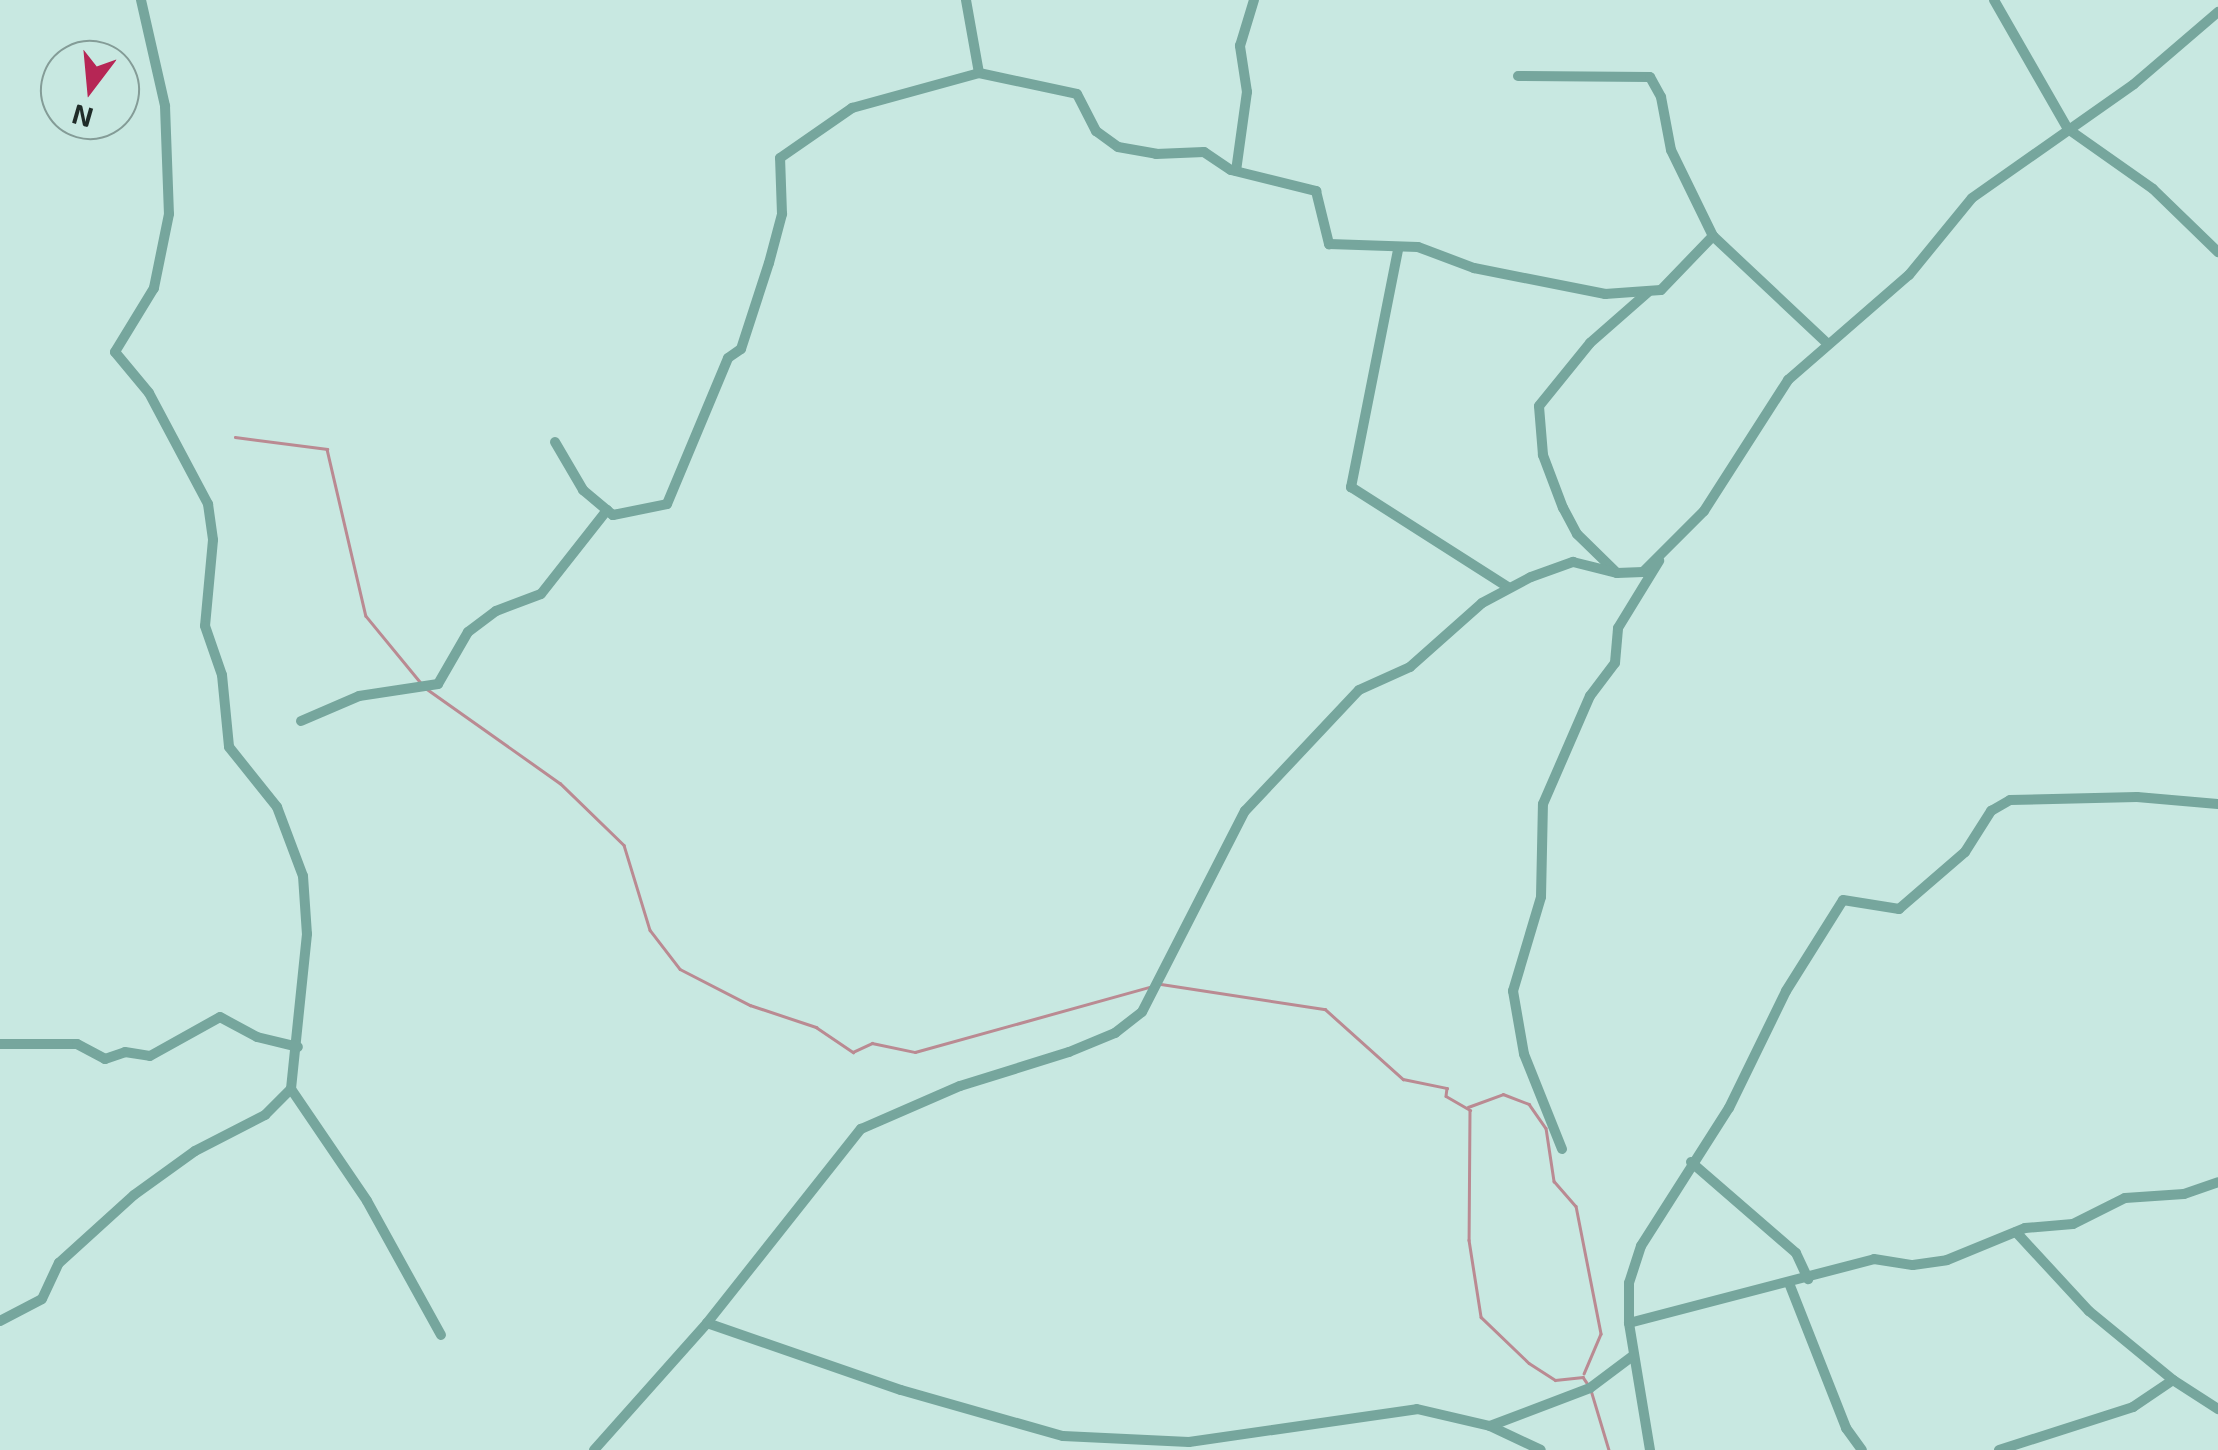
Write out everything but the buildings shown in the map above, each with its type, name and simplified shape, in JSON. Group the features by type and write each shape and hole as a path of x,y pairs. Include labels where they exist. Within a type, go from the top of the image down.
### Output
{"street":[{"path":"0,1320 42,1298 59,1263 134,1194 195,1151 265,1115 291,1088 298,1047 308,904 278,807 229,747 222,676 205,626 211,516 150,393 116,352 154,288 169,214 167,120 142,0"},
{"path":"966,0 979,73"},
{"path":"1236,171 1246,92 1240,46 1254,0"},
{"path":"1994,0 2068,129 2153,189 2218,252"},
{"path":"594,1450 708,1323 862,1129 960,1086 1070,1052 1142,1012 1260,790 1317,740 1359,690 1423,658 1466,616 1508,587 1566,563 1618,574 1643,572 1704,511 1788,380 1909,276 1972,198 2134,84 2218,12"},
{"path":"555,442 582,490 616,515 670,500 728,358 741,349 769,263 782,214 780,158 852,108 979,73 1077,94 1096,131 1118,147 1156,154 1204,152 1236,171 1316,191 1329,244 1398,250 1418,247 1474,268 1573,290 1648,292"},
{"path":"1518,76 1650,77 1661,96 1671,150 1714,236 1827,343"},
{"path":"1618,574 1577,534 1563,508 1542,455 1538,406 1590,343 1648,292 1669,284 1698,245 1714,236"},
{"path":"1398,250 1351,487 1508,587"},
{"path":"301,720 359,696 438,684 468,632 490,614 540,594 593,535 607,510"},
{"path":"1562,1149 1524,1054 1513,991 1541,897 1541,814 1590,696 1615,663 1618,628 1660,558"},
{"path":"1650,1450 1629,1323 1629,1283 1641,1246 1691,1162 1729,1108 1801,964 1843,900 1899,909 1965,852 1991,810 2010,800 2138,797 2218,804"},
{"path":"0,1044 77,1044 105,1060 125,1052 150,1056 220,1016 257,1037 298,1047"},
{"path":"291,1088 372,1210 441,1335"},
{"path":"1691,1162 1796,1253 1808,1280"},
{"path":"1629,1323 1808,1280 1874,1259 1913,1265 1948,1260 2016,1232 2067,1226 2136,1196 2184,1194 2218,1182"},
{"path":"2016,1232 2090,1311 2173,1380 2218,1409"},
{"path":"1789,1283 1846,1428 1862,1450"},
{"path":"708,1323 901,1390 1063,1436 1188,1446 1417,1409 1490,1426 1541,1450"},
{"path":"1490,1426 1590,1388 1634,1354"},
{"path":"2000,1450 2140,1405 2173,1380"}],"waterway":[{"path":"235,437 327,449 366,616 421,683"},
{"path":"427,689 560,783 624,845 650,930 680,969 750,1005 816,1027 853,1052 872,1043 915,1052 1149,987"},
{"path":"1161,984 1325,1009 1403,1079 1447,1088 1446,1096 1470,1110 1469,1240 1481,1317 1529,1363 1555,1380 1583,1377 1587,1383"},
{"path":"1468,1107 1503,1094 1529,1104 1546,1128 1554,1181 1576,1206 1601,1334 1584,1374"},
{"path":"1591,1390 1609,1450"}]}
